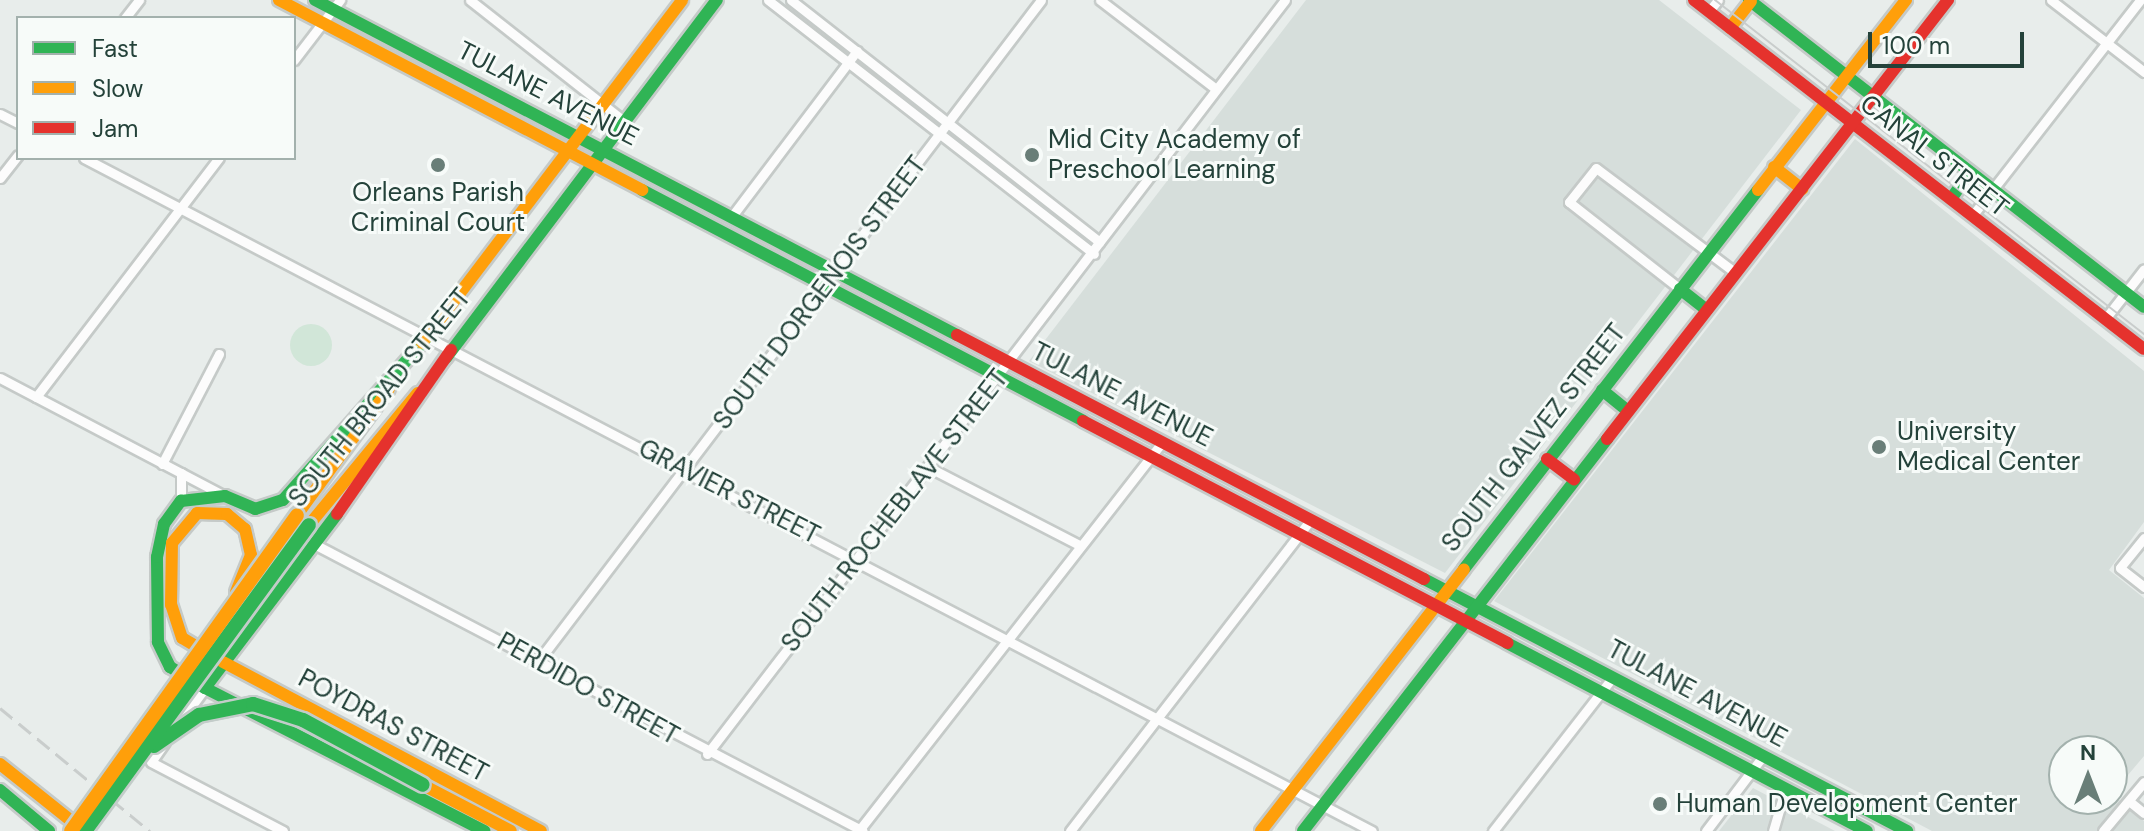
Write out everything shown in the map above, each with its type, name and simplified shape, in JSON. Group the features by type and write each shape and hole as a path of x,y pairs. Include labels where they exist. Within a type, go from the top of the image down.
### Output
{"main road":[{"name":"TULANE AVENUE","path":"279,0 1151,455 1463,623 1867,831"},
{"name":"TULANE AVENUE","path":"315,0 337,5 603,151 1907,831"},
{"name":"SOUTH BROAD STREET","path":"71,831 231,604 427,337 682,0"},
{"name":"SOUTH BROAD STREET","path":"85,831 309,525 451,350 717,0"},
{"name":"CANAL STREET","path":"1694,0 1714,6 1730,28 2144,349"},
{"path":"1730,28 1750,0"},
{"name":"CANAL STREET","path":"1750,0 2144,307"},
{"name":"SOUTH GALVEZ STREET","path":"1261,831 1906,0"},
{"path":"1303,831 1948,0"},
{"path":"649,43 671,61"},
{"path":"1774,167 1802,189"},
{"path":"1951,199 1970,172"},
{"path":"525,209 549,221"},
{"path":"469,282 491,298"},
{"path":"1680,289 1707,310"},
{"path":"427,337 291,494 255,509 225,496 181,501 159,539 158,642 170,667 205,688 484,831"},
{"path":"205,688 417,408 451,350"},
{"path":"1602,390 1628,411"},
{"path":"1547,459 1574,479"},
{"name":"POYDRAS STREET","path":"231,604 251,555 245,529 218,511 187,518 172,543 173,620 182,638 541,831"},
{"path":"127,770 199,715 253,704 303,720 511,831"},
{"path":"0,764 85,831"},
{"path":"0,790 49,831"}],"street":[{"path":"127,16 139,0"},
{"path":"470,0 625,122"},
{"path":"768,0 1094,254"},
{"path":"791,0 1100,242"},
{"name":"SOUTH DORGENOIS STREET","path":"539,660 687,470 1041,0"},
{"path":"1100,0 1216,89"},
{"name":"SOUTH ROCHEBLAVE STREET","path":"707,754 930,468 1285,0"},
{"path":"2051,0 2144,72"},
{"path":"1972,216 2140,0"},
{"path":"296,57 337,5"},
{"path":"732,216 857,51"},
{"path":"0,178 16,158"},
{"name":"GRAVIER STREET","path":"88,160 858,558 1372,831"},
{"path":"36,397 217,160"},
{"path":"1680,289 1569,202 1596,168 1736,273"},
{"path":"2105,319 2144,269"},
{"path":"162,464 219,354"},
{"path":"0,378 225,496"},
{"path":"861,830 1079,545 1162,442"},
{"path":"930,468 1079,545"},
{"path":"181,473 181,501"},
{"path":"1070,831 1159,720 1310,520"},
{"path":"2144,538 2120,568 2144,587"},
{"name":"PERDIDO STREET","path":"314,544 539,660 707,754 861,830"},
{"path":"1493,831 1599,691 1613,677"},
{"path":"205,688 151,762 283,831"},
{"path":"1706,831 1763,756"},
{"path":"2103,831 2144,782"},
{"path":"1773,831 1785,790"},
{"path":"2129,801 2144,813"}],"shaded area":[{"path":"1306,0 1659,0 1801,110 1445,573 1029,361"},
{"name":"University Medical Center","path":"1855,139 2144,371 2144,522 2109,570 2144,598 2144,756 2128,775 2128,735 2048,735 2048,815 2128,815 2128,808 2144,821 2144,831 1932,831 1494,601"},
{"path":"1753,788 1835,831 1719,831"}],"green space":[{"path":"311,324 326,330 332,345 326,360 311,366 296,360 290,345 296,330"}],"tram line":[{"path":"1715,0 2144,334"}],"railway":[{"path":"0,708 150,831"}],"traffic: fast":[{"path":"315,0 957,335"},
{"path":"446,358 717,0"},
{"path":"1749,0 2144,307"},
{"path":"1951,199 1970,172"},
{"path":"642,190 1083,421"},
{"path":"1464,569 1758,190"},
{"path":"1680,289 1707,310"},
{"path":"337,514 205,688 170,667 158,642 157,557 164,524 181,501 225,496 255,509 283,500 427,337"},
{"path":"1602,390 1628,411"},
{"path":"1303,831 1607,439"},
{"path":"85,831 309,525"},
{"path":"1424,579 1907,831"},
{"path":"1507,643 1867,831"},
{"path":"205,688 484,831"},
{"path":"154,746 199,715 253,704 303,720 423,785"},
{"path":"0,790 49,831"}],"traffic: slow":[{"path":"279,0 642,190"},
{"path":"422,343 682,0"},
{"path":"1758,190 1906,0"},
{"path":"1730,28 1751,1"},
{"path":"1774,167 1802,189"},
{"path":"297,515 389,389"},
{"path":"309,525 418,393"},
{"path":"209,654 182,638 171,605 172,543 197,513 227,514 245,529 251,555 236,592"},
{"path":"71,831 297,515"},
{"path":"1261,831 1464,569"},
{"path":"223,662 541,831"},
{"path":"0,764 84,831"},
{"path":"423,785 511,831"}],"traffic: jam":[{"path":"1694,0 2144,349"},
{"path":"1607,439 1948,0"},
{"path":"957,335 1424,579"},
{"path":"337,514 451,350"},
{"path":"1083,421 1507,643"},
{"path":"1547,459 1574,479"}],"place":[{"name":"Mid City Academy of Preschool Learning","path":"1032,155"},
{"name":"Orleans Parish Criminal Court","path":"438,165"},
{"name":"University Medical Center","path":"1879,447"},
{"name":"Human Development Center","path":"1660,804"}]}
